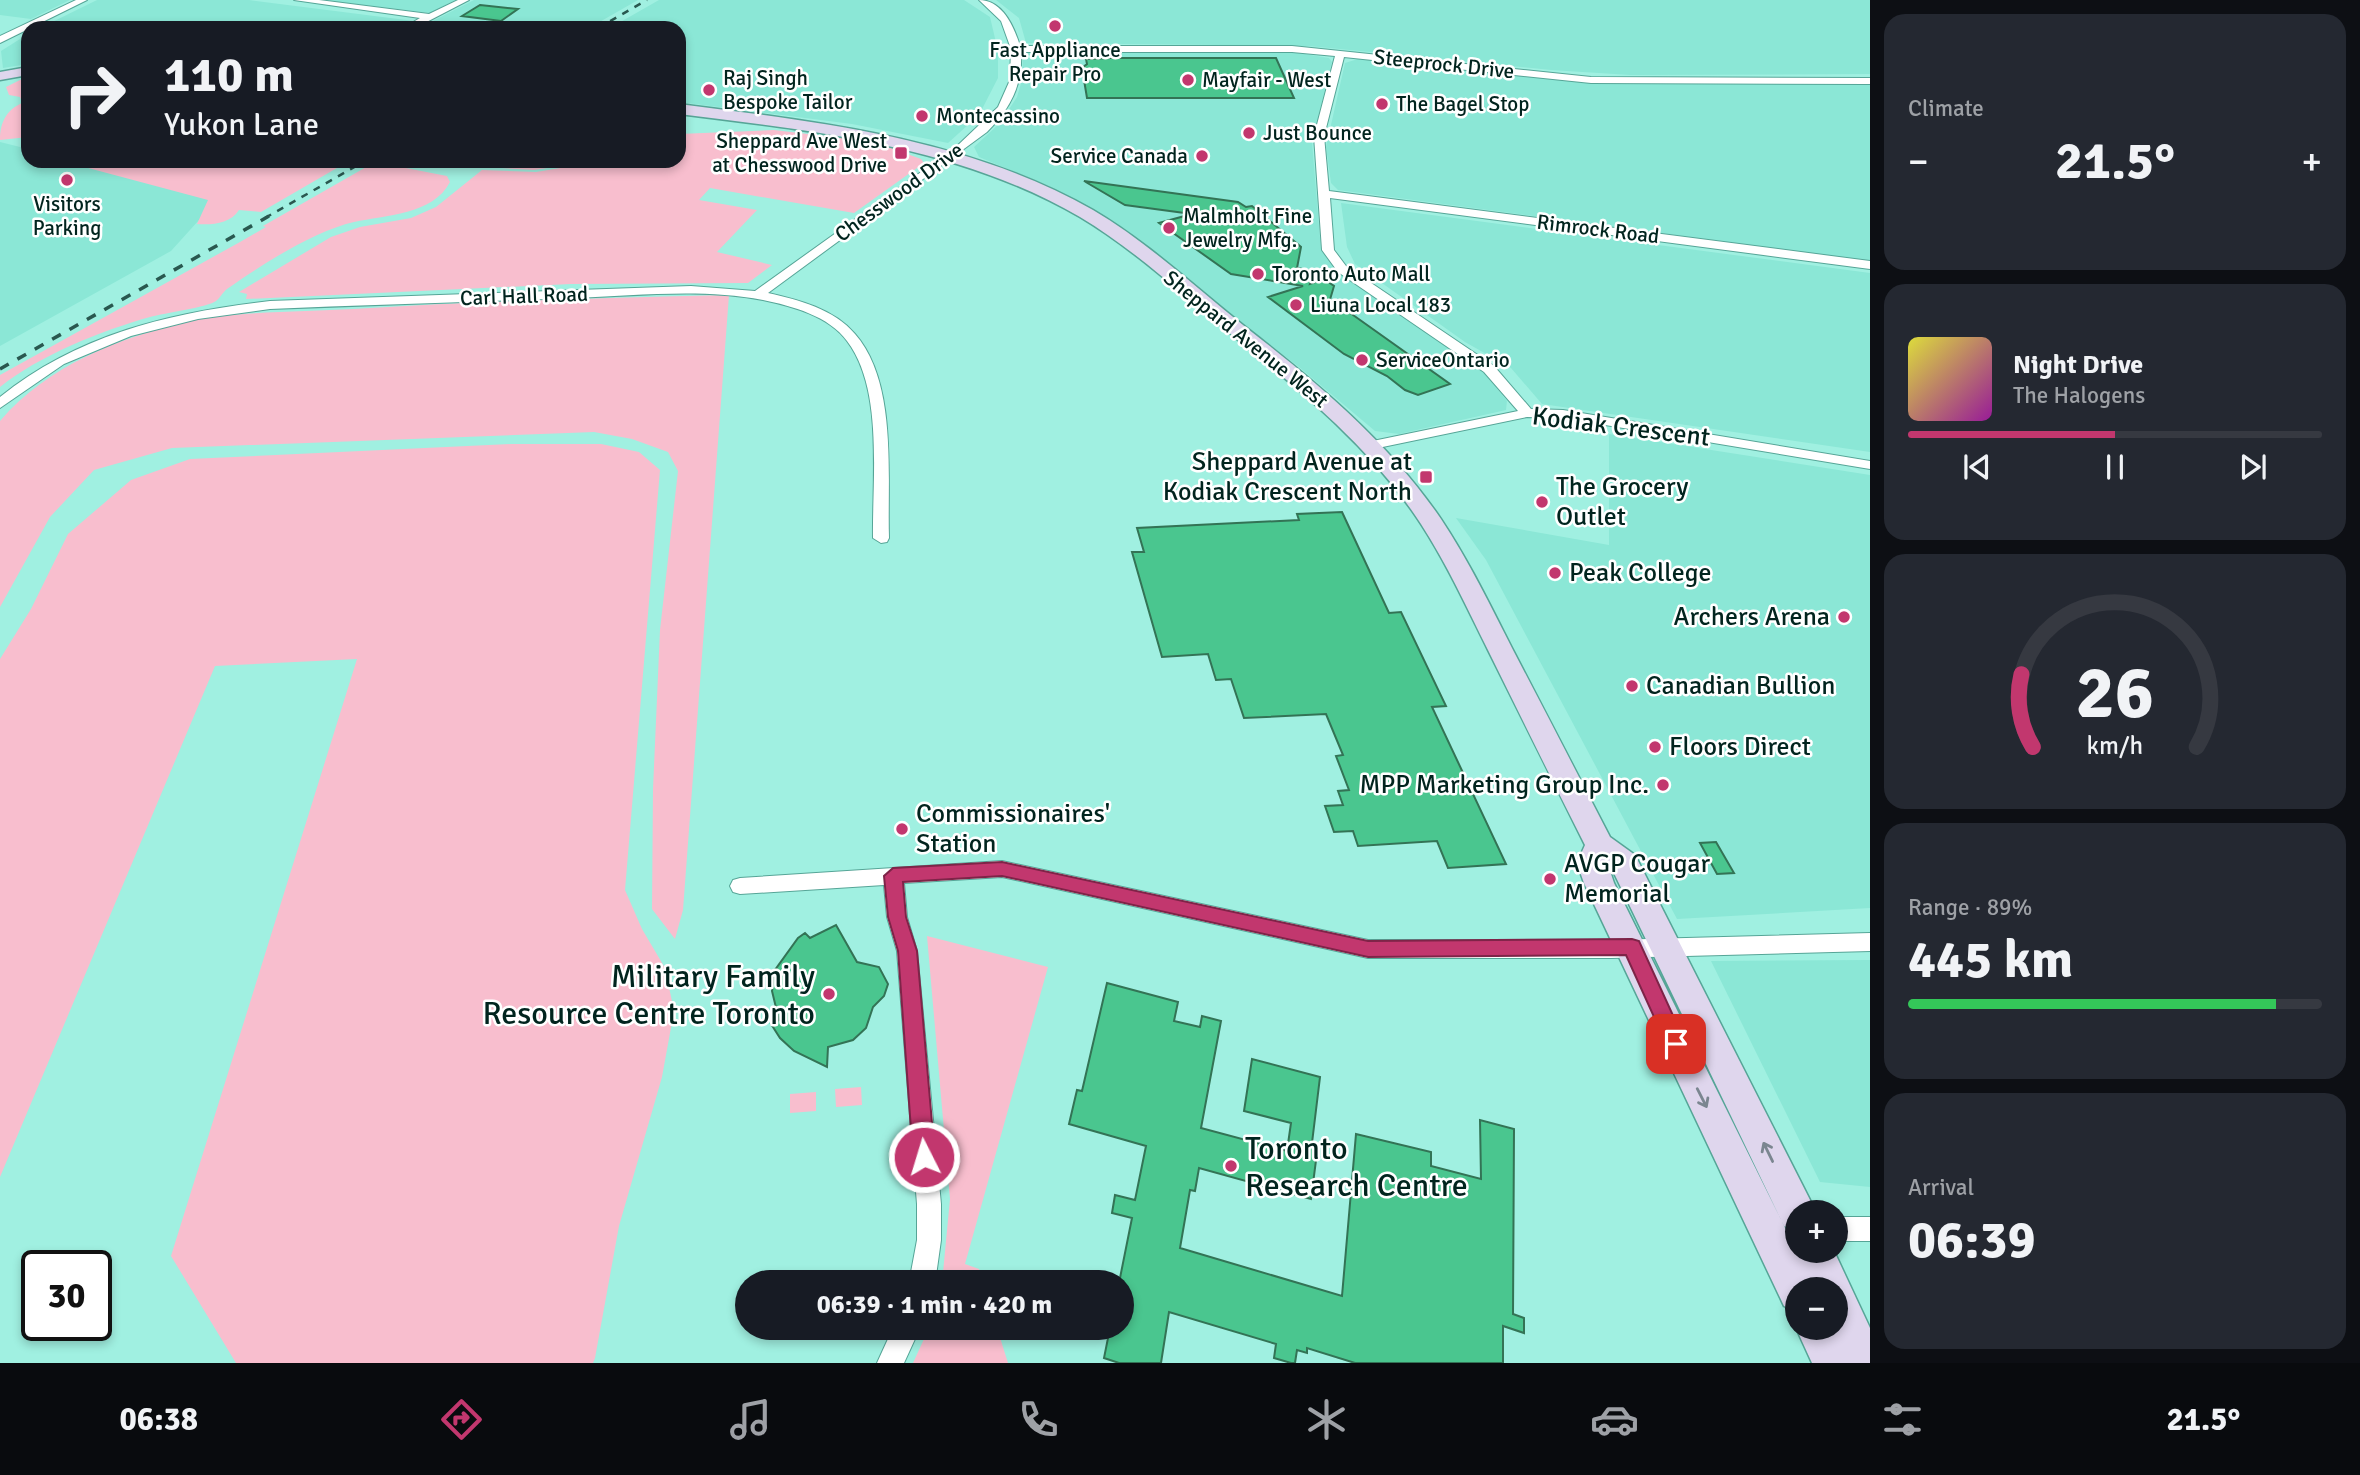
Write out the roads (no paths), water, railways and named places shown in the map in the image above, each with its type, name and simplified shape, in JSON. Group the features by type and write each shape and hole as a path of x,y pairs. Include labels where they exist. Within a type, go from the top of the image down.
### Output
{"main road":[{"path":"0,76 21,72"},
{"name":"Sheppard Avenue West","path":"686,110 826,129 951,155 1024,182 1088,215 1298,378 1373,445 1422,507 1460,569 1600,845 1625,863 1791,1200"},
{"name":"Sheppard Avenue West","path":"1600,845 1592,863 1686,1066 1789,1277"},
{"path":"1848,1323 1866,1363"},
{"path":"1821,1340 1832,1363"}],"street":[{"path":"39,21 83,0"},
{"path":"298,0 431,17"},
{"path":"423,21 465,0"},
{"name":"Chesswood Drive","path":"758,295 951,155 990,124 1004,106 1013,86 1017,49 1004,16 983,0"},
{"path":"0,40 21,30"},
{"name":"Steeprock Drive","path":"1017,49 1277,48 1341,52 1591,80 1870,80"},
{"path":"1341,52 1319,136 1326,194 1326,238 1335,262 1489,369 1527,413"},
{"name":"Rimrock Road","path":"1326,194 1870,264"},
{"name":"Carl Hall Road","path":"0,404 43,372 82,351 154,324 218,310 270,305 691,290 758,295 822,316 846,332 863,352 876,397 881,538"},
{"name":"Kodiak Crescent","path":"1373,445 1527,413 1563,414 1870,465"},
{"path":"740,886 1002,869 1368,949 1870,943"},
{"path":"893,876 897,917 907,951 929,1204 929,1240 924,1270"},
{"path":"1848,1229 1870,1228"},
{"path":"890,1363 901,1340"}],"railway":[{"path":"610,21 647,0"},
{"path":"265,218 353,168"},
{"path":"0,369 269,216"}],"place":[{"name":"Fast Appliance Repair Pro","path":"1055,26"},
{"name":"Mayfair - West","path":"1188,80"},
{"name":"Raj Singh Bespoke Tailor","path":"709,90"},
{"name":"The Bagel Stop","path":"1382,104"},
{"name":"Montecassino","path":"922,116"},
{"name":"Just Bounce","path":"1249,133"},
{"name":"Sheppard Ave West at Chesswood Drive","path":"901,153"},
{"name":"Service Canada","path":"1202,156"},
{"name":"Visitors Parking","path":"67,180"},
{"name":"Malmholt Fine Jewelry Mfg.","path":"1169,228"},
{"name":"Toronto Auto Mall","path":"1258,274"},
{"name":"Liuna Local 183","path":"1296,305"},
{"name":"ServiceOntario","path":"1362,360"},
{"name":"Sheppard Avenue at Kodiak Crescent North","path":"1426,477"},
{"name":"The Grocery Outlet","path":"1542,502"},
{"name":"Peak College","path":"1555,573"},
{"name":"Archers Arena","path":"1844,617"},
{"name":"Canadian Bullion","path":"1632,686"},
{"name":"Floors Direct","path":"1655,747"},
{"name":"MPP Marketing Group Inc.","path":"1663,785"},
{"name":"Commissionaires' Station","path":"902,829"},
{"name":"AVGP Cougar Memorial","path":"1550,879"},
{"name":"Military Family Resource Centre Toronto","path":"829,994"},
{"name":"Toronto Research Centre","path":"1231,1166"}]}
